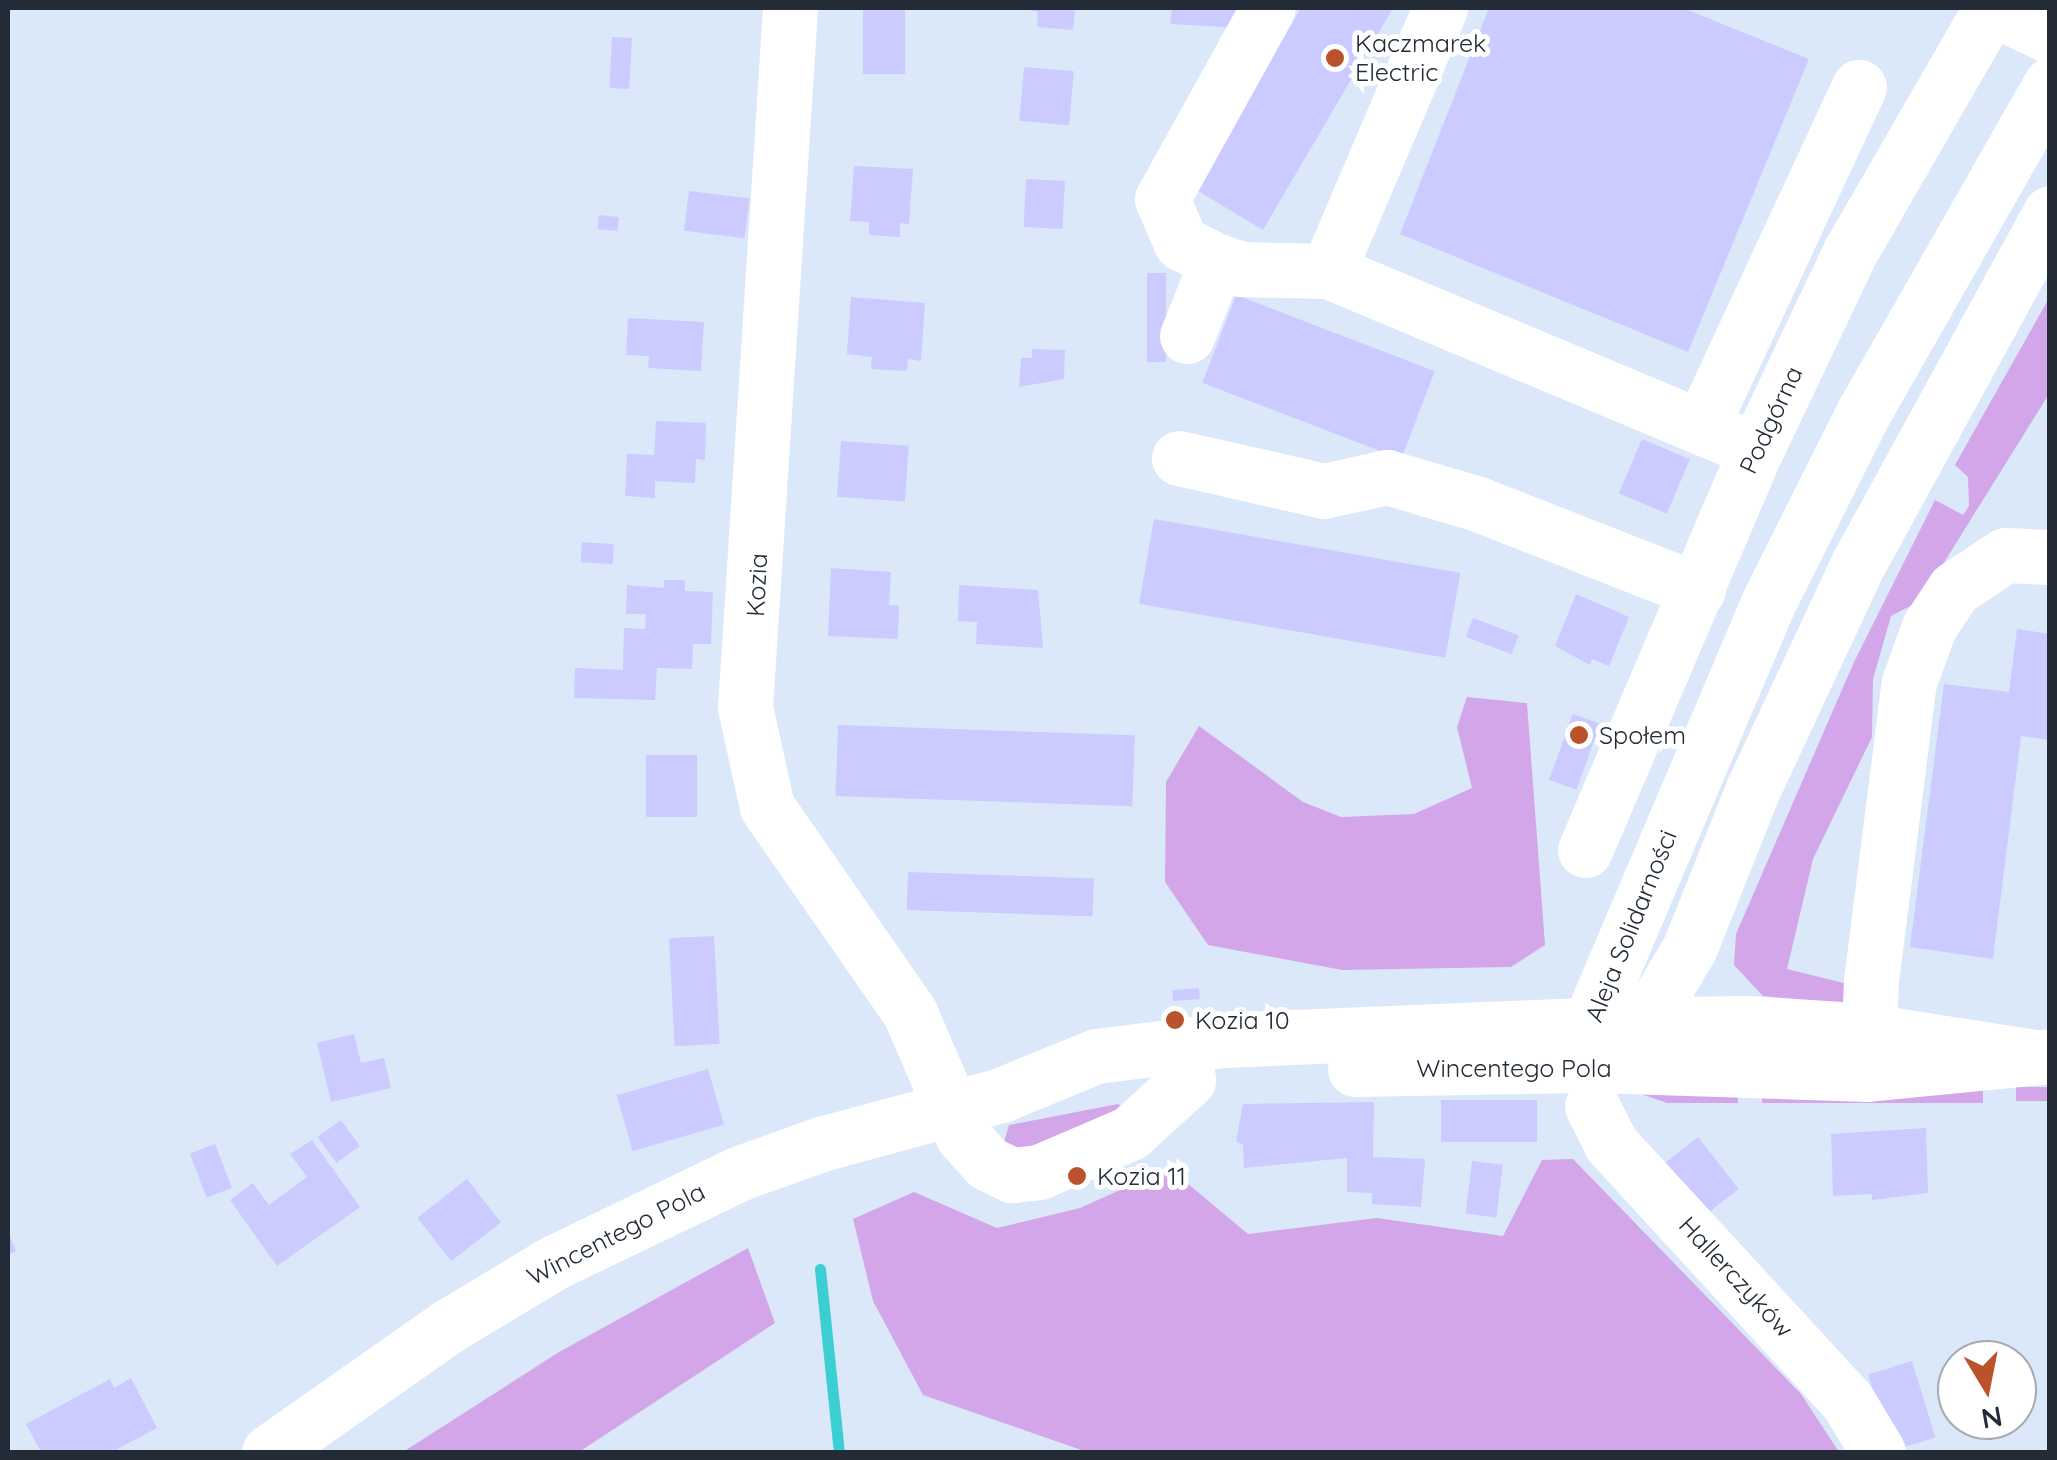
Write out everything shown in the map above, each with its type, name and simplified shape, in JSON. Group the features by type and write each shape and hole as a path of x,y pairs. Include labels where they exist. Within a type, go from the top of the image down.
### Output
{"main road":[{"name":"Kozia","path":"790,8 745,706 767,807 910,1013 977,1101 963,1136 987,1162 1012,1175 1040,1172 1130,1134 1212,1065"},
{"path":"1268,8 1162,199 1181,243 1240,269 1328,271 1756,450"},
{"path":"1328,271 1440,8"},
{"path":"1991,8 2050,36"},
{"name":"Podgórna","path":"1585,850 1756,450 1850,252 1991,8"},
{"name":"Aleja Solidarności","path":"1603,1055 1723,704 1862,415 2050,85"},
{"path":"1701,427 1859,88"},
{"name":"Aleja Solidarności","path":"1603,1055 1690,947 1819,644 1918,446 2050,213"},
{"path":"1187,336 1218,261"},
{"path":"1179,458 1324,491 1387,477 1478,504 1698,590"},
{"path":"1868,1052 1909,682 1929,628 1954,589 2005,555 2050,556"},
{"path":"1690,947 1717,1002 1750,1023"},
{"name":"Wincentego Pola","path":"1603,1055 1750,1023 1868,1052"},
{"name":"Wincentego Pola","path":"269,1452 450,1325 644,1216 821,1144 977,1101 1090,1094 1212,1065 1868,1052 2039,1056"},
{"name":"Hallerczyków","path":"1603,1055 1612,1144 1837,1389 1878,1452"}],"shaded area":[{"path":"2049,298 2049,394 1920,601 1891,616 1873,679 1872,737 1813,859 1787,969 1856,986 1850,1005 1763,996 1734,965 1736,934 1854,662 1935,500 1963,515 1969,506 1968,477 1955,465"},
{"path":"1467,697 1527,703 1545,945 1511,967 1342,970 1208,945 1165,882 1166,782 1199,726 1303,802 1341,817 1414,814 1472,788 1457,727"},
{"path":"1762,1087 1983,1087 1983,1103 1762,1103"},
{"path":"2016,1087 2049,1087 2049,1101 2016,1101"},
{"path":"1738,1088 1738,1103 1667,1103 1627,1089"},
{"path":"1118,1104 1125,1108 1022,1155 1004,1142 1009,1125"},
{"path":"1573,1159 1801,1394 1839,1452 1087,1452 923,1395 873,1301 853,1219 914,1192 997,1228 1080,1208 1169,1168 1248,1234 1377,1218 1503,1236 1542,1160"},
{"path":"748,1248 775,1323 579,1452 403,1452 559,1352"}],"building":[{"path":"863,8 905,8 905,74 863,74"},
{"path":"1023,8 1075,8 1073,30 1037,27 1038,12"},
{"path":"1172,8 1243,8 1242,28 1170,24"},
{"path":"1301,8 1393,8 1263,230 1193,188"},
{"path":"1489,8 1683,8 1809,59 1688,352 1400,234"},
{"path":"612,37 632,38 629,89 609,88"},
{"path":"1024,67 1074,71 1069,125 1019,121"},
{"path":"854,166 913,169 909,224 900,223 900,237 869,235 869,222 850,221"},
{"path":"1026,179 1065,181 1062,229 1023,227"},
{"path":"689,191 750,198 745,238 684,231"},
{"path":"599,215 619,217 617,231 598,229"},
{"path":"1147,273 1166,273 1166,362 1147,362"},
{"path":"1236,295 1435,371 1401,459 1202,383"},
{"path":"851,297 925,303 921,361 908,359 907,371 871,369 872,357 847,354"},
{"path":"628,318 704,322 701,371 648,368 649,356 626,355"},
{"path":"1032,349 1065,350 1064,379 1019,387 1021,358 1032,358"},
{"path":"656,421 706,423 705,460 696,459 695,483 655,481 655,498 625,496 627,454 654,455"},
{"path":"1642,439 1690,459 1667,514 1619,493"},
{"path":"841,441 909,446 905,502 837,497"},
{"path":"1154,519 1460,573 1445,658 1139,604"},
{"path":"582,542 614,544 613,564 581,562"},
{"path":"831,568 891,572 889,605 899,606 898,639 828,636"},
{"path":"664,580 685,580 685,591 713,592 711,644 693,644 692,669 657,668 655,700 574,698 575,668 623,670 624,628 645,629 646,614 626,614 627,585 664,588"},
{"path":"959,585 1038,590 1043,648 976,644 977,622 958,621"},
{"path":"1576,594 1629,617 1609,666 1592,659 1590,665 1555,646"},
{"path":"1473,618 1519,636 1512,654 1466,637"},
{"path":"2017,629 2050,634 2050,740 2021,736 1993,959 1910,947 1944,684 2009,692"},
{"path":"1573,714 1600,724 1576,790 1549,780"},
{"path":"838,725 1135,735 1132,806 836,796"},
{"path":"646,755 697,755 697,817 646,817"},
{"path":"908,872 1094,878 1093,916 907,910"},
{"path":"714,936 720,1044 675,1046 669,938"},
{"path":"1199,988 1200,999 1173,1001 1172,990"},
{"path":"354,1034 361,1063 384,1058 391,1088 331,1102 317,1043"},
{"path":"708,1069 724,1125 633,1151 617,1095"},
{"path":"1441,1100 1537,1100 1537,1142 1441,1142"},
{"path":"1374,1102 1373,1157 1425,1159 1421,1207 1372,1204 1372,1193 1347,1192 1347,1158 1244,1168 1243,1145 1236,1141 1243,1104"},
{"path":"341,1120 360,1146 336,1163 318,1137"},
{"path":"1926,1128 1928,1193 1872,1200 1872,1194 1833,1196 1831,1134"},
{"path":"1698,1137 1739,1189 1700,1219 1659,1167"},
{"path":"312,1140 360,1207 277,1266 230,1200 253,1183 269,1205 307,1177 290,1154"},
{"path":"215,1144 232,1188 207,1198 190,1154"},
{"path":"1472,1161 1503,1165 1496,1217 1466,1214"},
{"path":"467,1179 501,1222 451,1261 417,1218"},
{"path":"8,1231 16,1251 8,1255"},
{"path":"1912,1361 1935,1438 1891,1451 1868,1374"},
{"path":"131,1378 157,1428 112,1452 41,1452 26,1424 110,1379 114,1388"}],"waterway":[{"path":"820,1269 839,1452"}],"place":[{"name":"Kaczmarek Electric","path":"1335,58"},
{"name":"Społem","path":"1579,735"},
{"name":"Kozia 10","path":"1175,1020"},
{"name":"Kozia 11","path":"1077,1176"}]}
